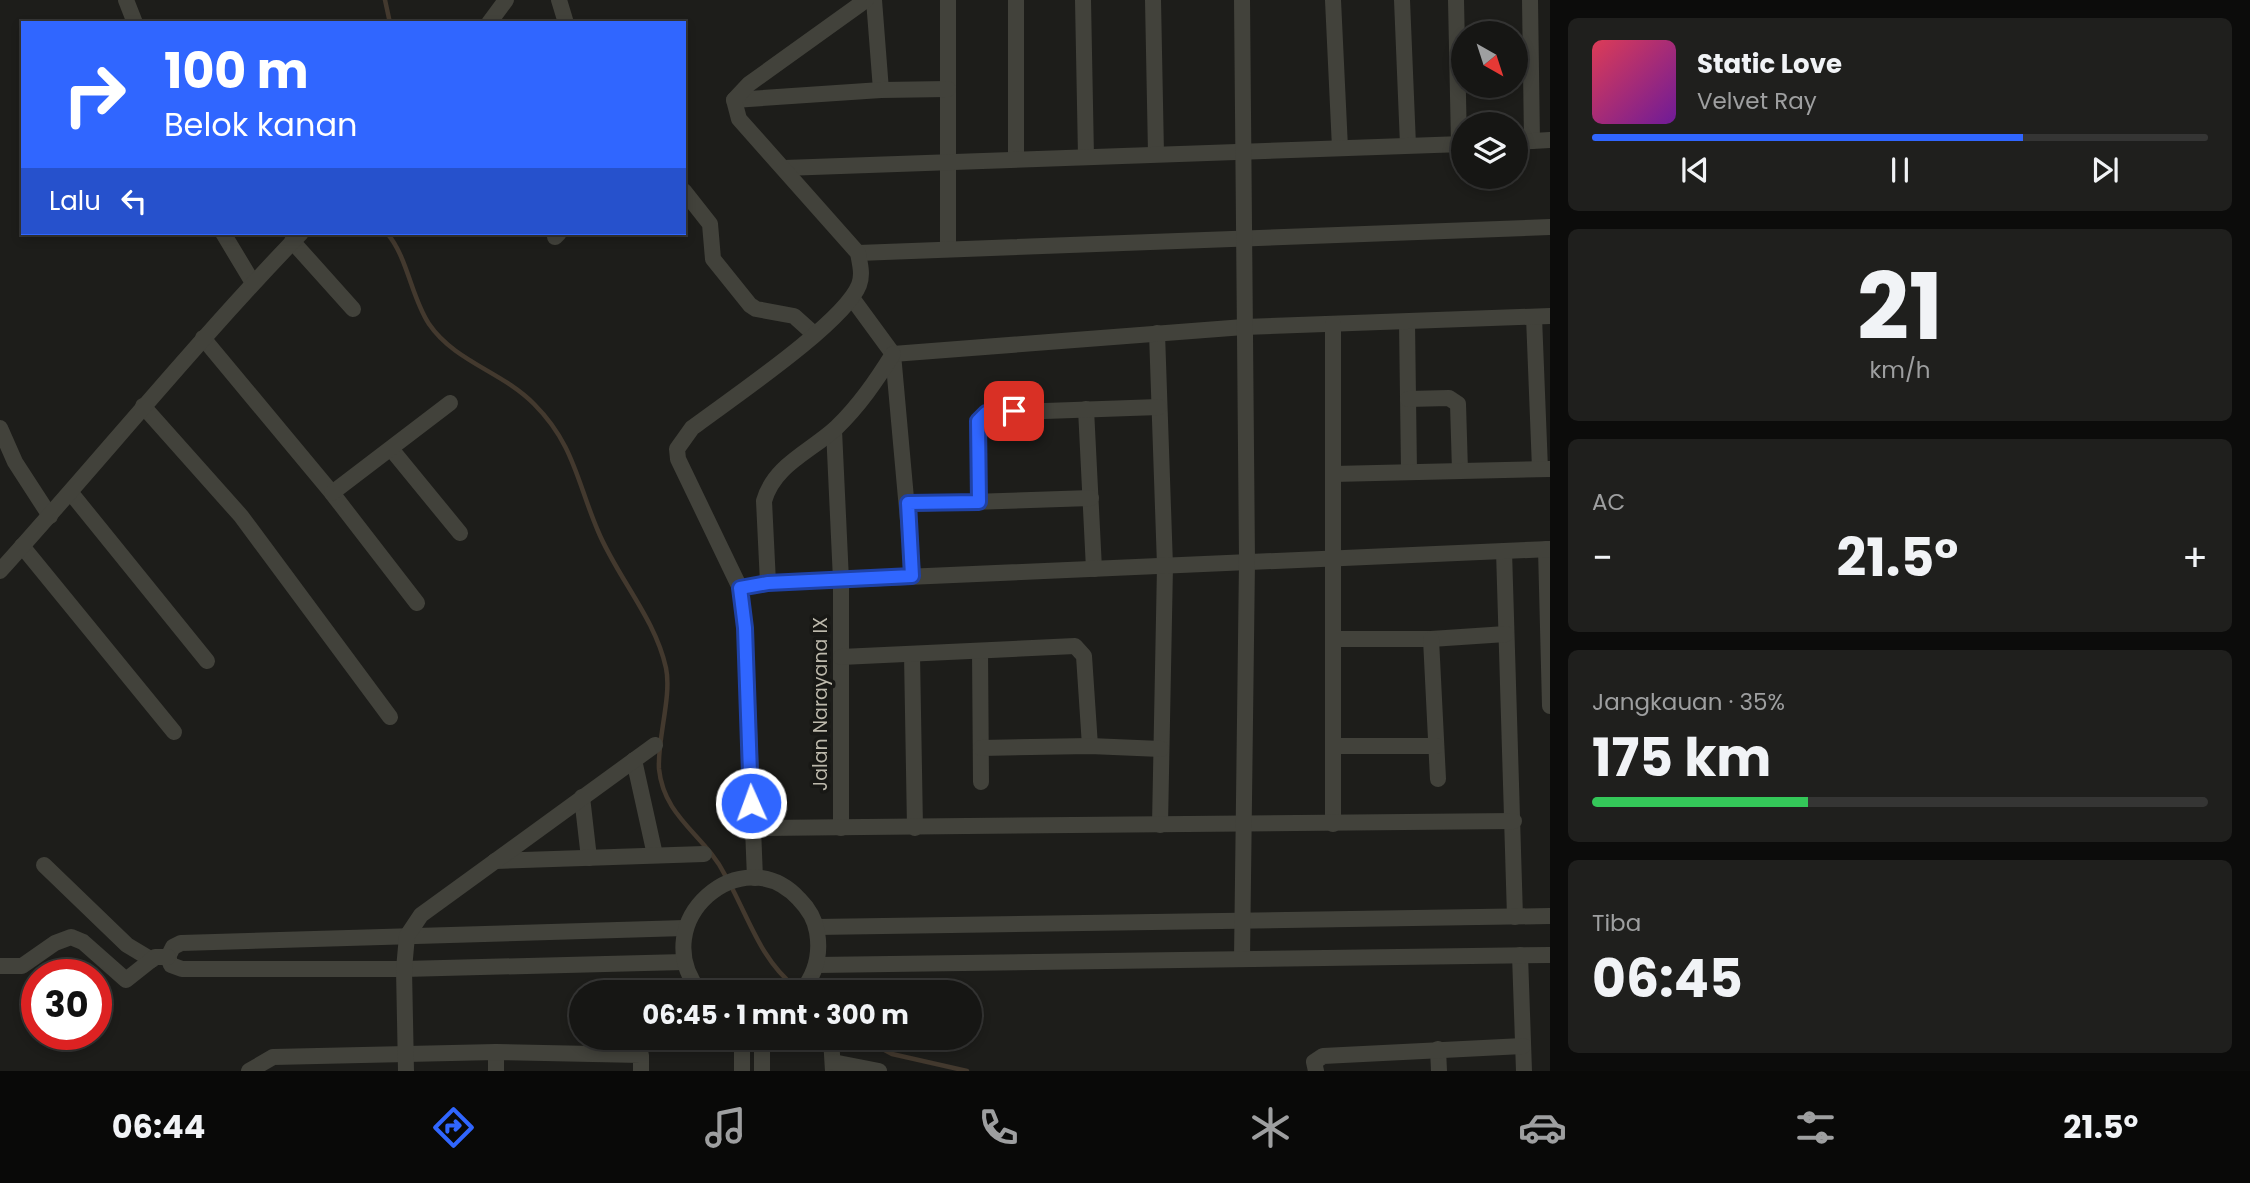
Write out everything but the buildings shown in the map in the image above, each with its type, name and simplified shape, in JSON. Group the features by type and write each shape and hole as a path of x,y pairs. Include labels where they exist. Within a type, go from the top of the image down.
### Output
{"street":[{"path":"126,0 134,21"},
{"path":"490,21 506,0"},
{"path":"559,0 565,21"},
{"path":"734,100 749,84 866,0"},
{"path":"874,0 881,90"},
{"path":"948,0 948,249"},
{"path":"1016,0 1016,159"},
{"path":"1083,0 1086,156"},
{"path":"1153,0 1156,154"},
{"path":"1242,0 1247,561 1240,921 1242,959"},
{"path":"1333,0 1340,148"},
{"path":"1402,0 1408,145"},
{"path":"1456,0 1460,112"},
{"path":"1530,0 1532,141"},
{"path":"734,100 881,90 948,89"},
{"path":"734,100 739,119 858,253 861,265 860,284 852,298 814,334 692,428 677,449 678,459 740,588 745,628 755,878"},
{"path":"1528,141 1550,141"},
{"path":"784,168 1451,144"},
{"path":"686,194 710,224 713,259 750,305 756,309 794,316 814,334"},
{"path":"858,253 1550,227"},
{"path":"224,235 253,283"},
{"path":"0,571 72,493 143,405 297,237 353,309"},
{"path":"852,298 892,354 908,503 912,576"},
{"path":"892,354 1244,327 1542,317 1545,469 1333,474"},
{"path":"1407,322 1409,472"},
{"path":"1333,324 1333,824"},
{"path":"1157,333 1165,566 1160,825"},
{"path":"203,338 332,493 417,603"},
{"path":"768,583 764,501 768,489 784,468 834,430 868,393 892,354"},
{"path":"1408,399 1448,398 1458,404 1460,471"},
{"path":"332,493 450,403"},
{"path":"143,405 241,516 390,716"},
{"path":"979,502 978,421 982,415 991,412 1159,407"},
{"path":"1086,409 1094,569"},
{"path":"0,428 15,462 50,516"},
{"name":"Jalan Narayana IX","path":"834,430 841,580 841,828"},
{"path":"391,450 460,533"},
{"path":"72,493 206,662"},
{"path":"908,503 1090,498"},
{"path":"23,546 174,732"},
{"path":"740,588 768,583 912,576 1548,549 1550,706"},
{"path":"1504,551 1515,917"},
{"path":"1333,639 1431,639 1506,634"},
{"path":"1431,639 1438,779"},
{"path":"841,657 1069,646 1080,650 1084,656 1090,746"},
{"path":"979,651 981,782"},
{"path":"912,654 915,828"},
{"path":"406,1071 404,969 407,936 421,915 655,745"},
{"path":"981,748 1090,746 1161,749"},
{"path":"1333,746 1436,746"},
{"path":"634,760 655,855"},
{"path":"582,797 589,858"},
{"path":"752,828 1514,821"},
{"path":"495,861 704,854"},
{"path":"44,865 127,945 182,970 404,969 684,962"},
{"path":"694,980 684,962 685,928 695,907 712,891 732,881 755,878 775,883 794,893 807,908 817,927 817,965 808,980"},
{"path":"817,927 1550,916"},
{"path":"0,966 22,966 55,943 71,937 83,942 126,980 181,943 685,928"},
{"path":"1520,955 1524,1071"},
{"path":"817,965 1550,955"},
{"path":"1316,1071 1315,1059 1323,1056 1522,1046"},
{"path":"1438,1049 1439,1071"},
{"path":"742,1050 743,1071"},
{"path":"762,1050 762,1071"},
{"path":"496,1052 496,1071"},
{"path":"248,1071 255,1065 342,1063 406,1053 496,1052 558,1063 641,1055 641,1071"},
{"path":"833,1066 879,1071"}],"waterway":[{"path":"385,0 390,21"},
{"path":"388,235 400,254 429,324 465,358 522,393 547,419 566,449 606,548 645,615 661,650 667,679 659,757 662,786 677,814 707,848 725,875"},
{"path":"733,890 766,954 787,980"},
{"path":"884,1050 967,1071"}],"route":[{"path":"751,803 745,628 740,588 768,583 912,576 908,503 979,502 978,421 986,413 1014,411"}]}
